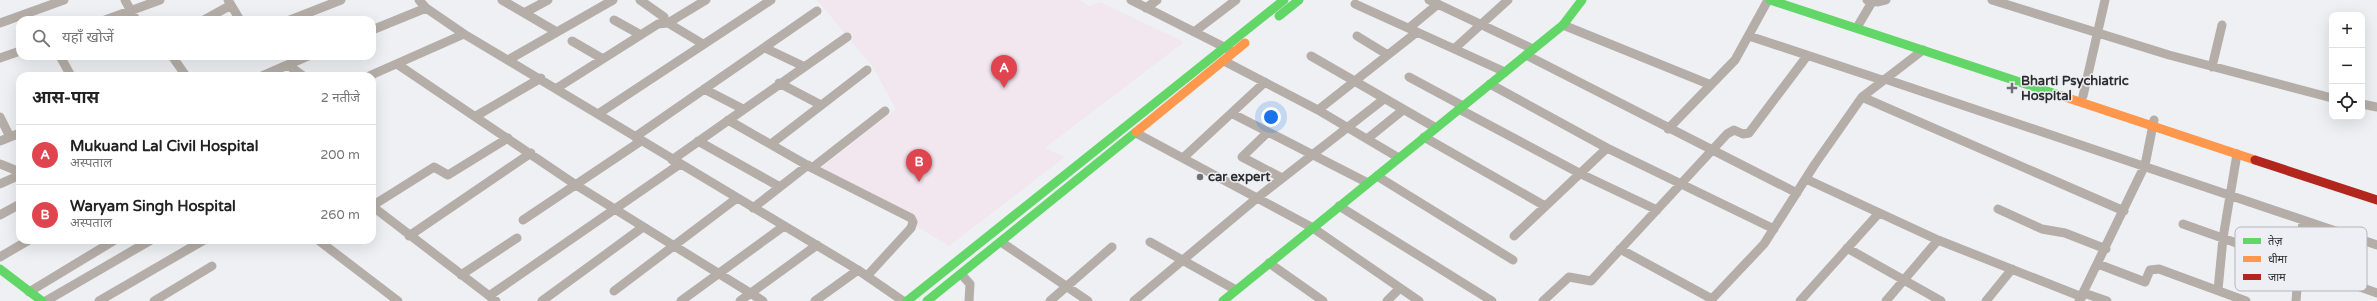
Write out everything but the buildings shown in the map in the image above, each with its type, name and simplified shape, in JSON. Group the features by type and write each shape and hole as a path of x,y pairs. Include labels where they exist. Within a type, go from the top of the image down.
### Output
{"main road":[{"path":"907,301 1284,0"},
{"path":"927,301 1299,0"},
{"path":"1223,301 1563,25 1582,0"},
{"path":"1769,0 2377,194"},
{"path":"1784,0 2083,96 2237,154 2377,200"},
{"path":"0,269 42,301"}],"street":[{"path":"19,16 64,0"},
{"path":"124,0 132,10 134,16"},
{"path":"116,16 160,0"},
{"path":"300,16 341,0"},
{"path":"419,0 426,8 464,34 541,78 676,162 817,245 858,270 903,301"},
{"path":"502,0 555,31"},
{"path":"524,13 548,0"},
{"path":"508,60 555,31 613,0"},
{"path":"640,0 664,17 666,23 703,44"},
{"path":"557,88 641,35 666,23 706,0"},
{"path":"598,114 771,0"},
{"path":"1131,0 1234,52"},
{"path":"1146,8 1157,0"},
{"path":"1194,32 1236,0"},
{"path":"1429,0 1480,25 1668,129 1797,193"},
{"path":"1454,49 1508,0"},
{"path":"1668,129 1735,60 1769,0"},
{"path":"1859,24 1870,1 1886,0"},
{"path":"1992,0 2212,67 2329,97"},
{"path":"2083,96 2105,0"},
{"path":"210,16 230,2 238,16"},
{"path":"1356,4 1505,72"},
{"path":"1409,28 1438,4"},
{"path":"376,28 426,8"},
{"path":"523,220 576,184 704,89 817,11"},
{"path":"0,23 16,17"},
{"path":"614,20 641,35"},
{"path":"1563,25 1711,85"},
{"path":"2212,67 2222,25"},
{"path":"1318,110 1417,32"},
{"path":"376,73 464,34"},
{"path":"1357,36 1388,55"},
{"path":"1749,36 2230,194 2324,227"},
{"path":"376,209 409,236 493,298 615,209 676,162 698,141 803,66 847,37"},
{"path":"572,41 603,59"},
{"path":"765,48 803,66"},
{"path":"1620,249 1711,300 1764,244 1862,97 1922,50"},
{"path":"0,58 16,52"},
{"path":"1311,56 1436,128"},
{"path":"1550,299 1569,277 1591,281 1679,185 1732,130 1746,134 1749,133 1807,56"},
{"path":"62,60 69,72"},
{"path":"175,60 183,72"},
{"path":"271,72 288,65 293,60"},
{"path":"1224,61 1318,110 1399,158"},
{"path":"397,64 576,184 763,301"},
{"path":"288,65 298,72"},
{"path":"771,144 866,70"},
{"path":"1409,76 1461,108 1580,174 1657,210"},
{"path":"476,116 541,78"},
{"path":"1183,158 1233,114 1265,82"},
{"path":"779,83 821,105"},
{"path":"1490,84 1607,148 1679,185 1774,229"},
{"path":"704,89 743,109"},
{"path":"1862,97 2124,211"},
{"path":"1134,301 1311,154 1384,99"},
{"path":"2365,105 2377,107"},
{"path":"1367,139 1403,110"},
{"path":"753,208 885,111"},
{"path":"1233,114 1368,183"},
{"path":"0,117 10,137"},
{"path":"728,120 810,166 911,218 913,222 911,228 867,276"},
{"path":"2082,297 2106,250 2145,166 2153,123"},
{"path":"1268,132 1242,157 1282,178"},
{"path":"1136,133 1313,228 1419,301"},
{"path":"0,141 16,135"},
{"path":"1424,137 1546,206"},
{"path":"376,203 434,167 448,175 508,138"},
{"path":"698,141 780,187"},
{"path":"1514,236 1607,148"},
{"path":"409,236 530,153"},
{"path":"2218,290 2223,238 2237,154"},
{"path":"0,164 16,170"},
{"path":"1376,176 1513,260"},
{"path":"0,184 16,178"},
{"path":"1806,179 1938,240 2082,297 2107,301"},
{"path":"614,291 737,198"},
{"path":"0,215 16,206"},
{"path":"1339,206 1492,301"},
{"path":"1998,209 2042,229 2065,233 2106,250"},
{"path":"1800,301 1878,212"},
{"path":"2302,227 2303,220"},
{"path":"2183,224 2235,242"},
{"path":"681,301 784,226"},
{"path":"542,301 643,227"},
{"path":"461,275 517,238"},
{"path":"1886,301 1938,240"},
{"path":"1001,242 1088,301"},
{"path":"1150,242 1236,290"},
{"path":"2367,242 2377,245"},
{"path":"0,257 22,244"},
{"path":"29,292 108,244"},
{"path":"46,301 144,244"},
{"path":"99,301 197,244"},
{"path":"323,244 398,301"},
{"path":"740,301 817,245"},
{"path":"1050,301 1112,247"},
{"path":"1847,248 1941,301"},
{"path":"1269,263 1323,301"},
{"path":"2098,264 2140,282 2145,282 2147,280 2150,270 2159,269 2246,301"},
{"path":"154,301 212,266"},
{"path":"1986,301 2012,269"},
{"path":"815,301 858,270"},
{"path":"961,274 970,284 969,301"},
{"path":"1387,301 1400,288"},
{"path":"2367,290 2377,294 2377,301"},
{"path":"2296,301 2297,291"}],"shaded area":[{"path":"817,0 1080,0 1089,6 1100,2 1184,42 1045,148 1065,157 949,246 821,168 896,109 872,66"}],"traffic: fast":[{"path":"907,301 1284,0"},
{"path":"1279,16 1299,0"},
{"path":"1223,301 1563,25 1582,0"},
{"path":"1770,0 2062,96"},
{"path":"927,301 1136,132"},
{"path":"0,269 42,301"}],"traffic: slow":[{"path":"1136,132 1245,43"},
{"path":"2062,96 2255,160"}],"traffic: jam":[{"path":"2255,160 2377,200"}],"place":[{"name":"Mukuand Lal Civil Hospital","path":"1004,88"},
{"name":"Bharti Psychiatric Hospital","path":"2012,88"},
{"name":"car expert","path":"1200,177"},
{"name":"Waryam Singh Hospital","path":"919,182"}]}
